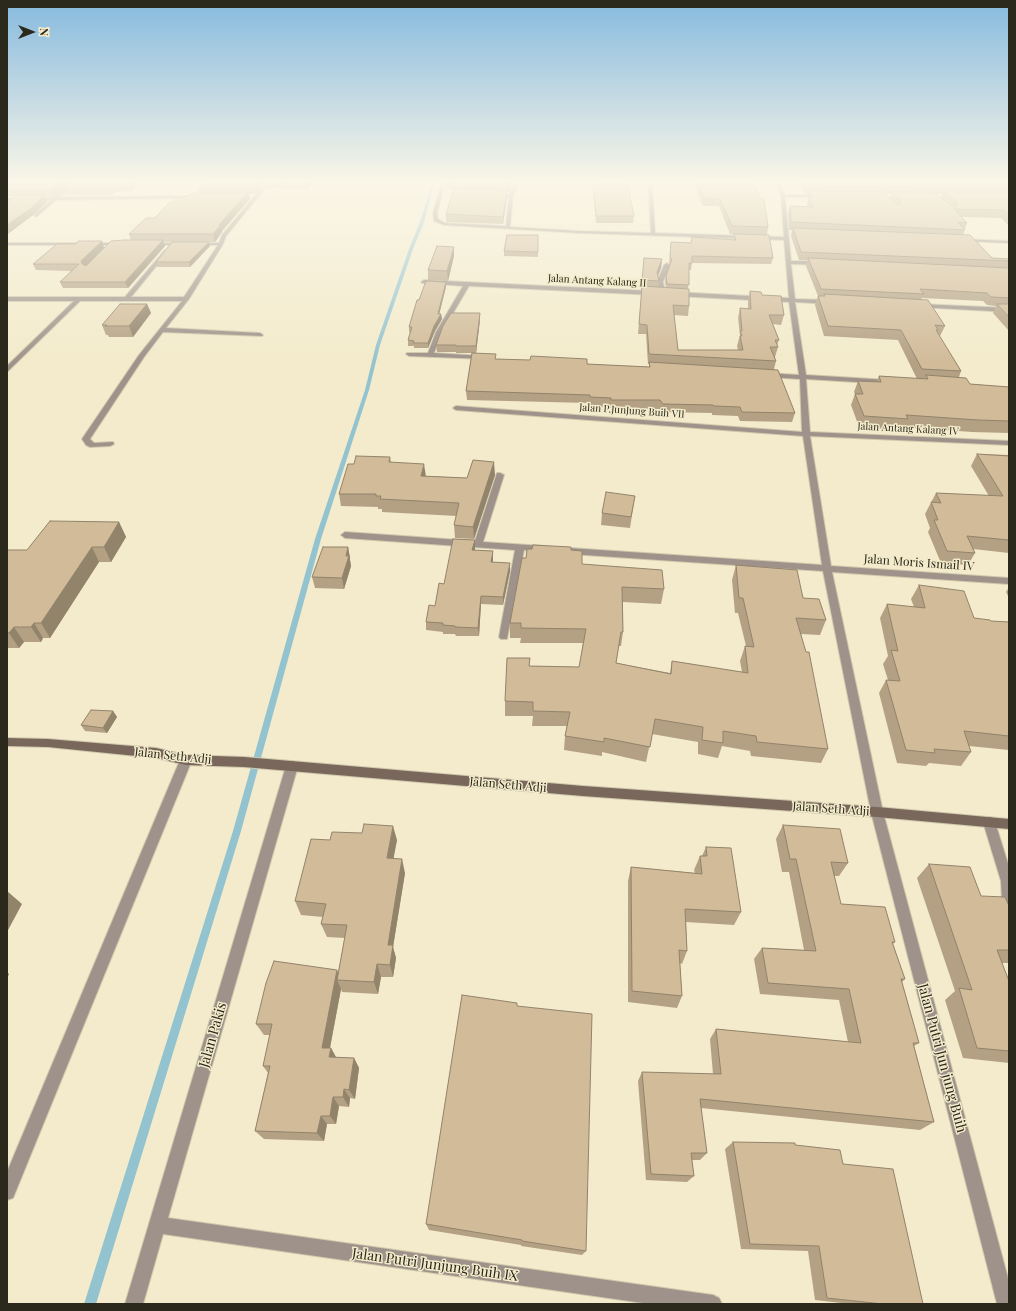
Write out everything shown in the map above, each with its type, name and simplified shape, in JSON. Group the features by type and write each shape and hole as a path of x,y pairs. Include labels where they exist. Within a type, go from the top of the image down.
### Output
{"street":[{"path":"110,444 93,445 86,439 160,330 186,299 222,241"},
{"name":"Jalan Putri Jun jung Buih","path":"788,241 788,262 792,301 803,377 806,434 827,570 877,812 1006,1304"},
{"path":"987,241 1009,242"},
{"path":"7,244 127,244"},
{"path":"53,252 63,244"},
{"path":"108,249 112,244"},
{"path":"142,244 221,244"},
{"path":"127,299 171,244"},
{"path":"788,262 827,264"},
{"path":"662,294 660,282 667,265"},
{"name":"Jalan Antang Kalang II","path":"424,282 838,303"},
{"path":"430,355 439,332 467,284"},
{"path":"7,299 186,299"},
{"path":"7,370 79,299"},
{"path":"916,306 1009,310"},
{"path":"160,330 260,335"},
{"path":"409,354 494,359"},
{"path":"763,375 898,382"},
{"name":"Jalan P.JunJung Buih VII","path":"456,408 806,434"},
{"name":"Jalan Antang Kalang IV","path":"806,434 1009,443"},
{"path":"478,544 500,475"},
{"name":"Jalan Moris Ismail IV","path":"345,535 827,570 1009,581"},
{"path":"504,637 520,548"},
{"name":"Jalan Seth Adji","path":"7,742 48,743 156,753 186,760 287,765 583,792 877,812 1009,824"},
{"path":"7,1192 186,760"},
{"name":"Jalan Pakis","path":"134,1304 287,765"},
{"path":"989,822 1007,881 1009,900"},
{"name":"Jalan Putri Junjung Buih IX","path":"157,1225 713,1304"}],"building":[{"path":"78,241 102,241 81,261 82,264 86,266 111,241 162,241 125,282 60,282 79,264 33,264 57,244 76,244"},
{"path":"506,241 538,241 538,252 504,251"},
{"path":"691,241 770,241 773,258 692,256 692,263 689,263 689,285 667,284 666,276 672,259 670,257 671,242 691,243"},
{"path":"797,241 976,241 992,258 1009,259 1009,261 801,252"},
{"path":"172,242 209,242 189,262 156,262"},
{"path":"437,246 454,247 447,271 428,270"},
{"path":"644,258 662,259 657,272 659,281 642,280"},
{"path":"808,258 1009,268 1009,298 991,297 987,293 920,289 924,294 821,289"},
{"path":"426,281 446,282 438,314 441,314 434,326 428,343 413,343 414,341 408,340 412,327 409,327 417,300 419,300"},
{"path":"642,286 689,289 689,306 673,305 678,350 743,350 740,336 742,336 740,331 742,331 740,308 751,309 750,291 761,292 762,295 781,296 784,315 769,315 779,340 775,340 778,347 770,347 776,361 649,354 647,325 639,324"},
{"path":"824,294 928,300 945,326 935,325 938,330 936,330 961,371 922,369 901,330 828,326 818,296 825,296"},
{"path":"120,304 147,304 129,326 102,325"},
{"path":"997,304 1009,304 1009,317"},
{"path":"451,313 480,313 476,346 436,345 443,326"},
{"path":"472,353 496,354 495,359 530,360 531,356 587,359 587,364 650,367 649,362 778,370 795,413 742,412 740,407 663,404 660,400 611,400 611,398 590,397 590,395 466,391"},
{"path":"926,375 966,378 970,384 1009,387 1009,421 906,415 908,419 864,416 855,394 863,394 858,381 881,382 879,376 928,379"},
{"path":"977,454 1009,456 1009,540 967,536 975,553 947,551 934,520 938,520 931,502 941,503 936,493 1003,496"},
{"path":"356,456 390,457 389,462 424,464 421,476 467,478 473,460 494,462 473,527 454,525 459,503 380,499 381,496 376,496 376,494 339,494 348,464 354,464"},
{"path":"606,492 635,496 631,517 602,513"},
{"path":"50,521 119,522 104,547 92,547 41,623 34,623 31,627 14,627 9,633 7,633 7,550 27,550"},
{"path":"453,539 475,540 472,550 493,551 491,562 510,563 503,597 481,596 478,628 455,627 443,625 443,623 426,622 429,605 435,606 439,583 444,584"},
{"path":"533,545 571,547 571,550 582,551 582,564 662,570 664,589 622,587 623,632 621,632 616,663 671,674 672,661 748,673 745,646 754,647 743,598 739,598 736,565 797,570 803,598 819,599 826,620 796,618 806,652 809,652 828,749 757,742 756,736 723,731 723,743 702,740 703,727 655,719 650,747 604,738 604,742 565,736 570,712 533,711 533,702 505,701 507,658 530,658 529,666 579,667 586,629 521,628 521,623 510,623 522,558 526,558 527,549 532,549"},
{"path":"323,547 348,547 346,556 349,556 342,578 312,577"},
{"path":"919,585 964,591 974,618 1009,622 1009,736 964,731 971,752 934,749 935,753 906,750 886,680 900,681 891,650 898,651 887,604 925,608"},
{"path":"91,710 113,711 103,728 81,725"},
{"path":"364,824 393,826 387,858 402,859 388,945 393,945 390,965 377,964 374,982 337,980 347,925 321,924 326,904 295,901 311,839 330,840 332,832 362,833"},
{"path":"783,825 840,829 848,863 831,862 841,904 885,907 895,942 892,942 905,979 901,979 919,1043 913,1043 934,1122 700,1099 707,1153 691,1153 694,1176 651,1174 642,1072 721,1074 716,1029 861,1043 849,989 768,983 762,948 816,951 796,859 790,859"},
{"path":"706,847 731,848 741,912 685,909 687,951 679,950 682,996 632,991 631,867 702,874 700,856 707,856"},
{"path":"929,864 970,867 981,896 1005,897 1009,906 1009,950 997,950 1009,981 1009,1051 977,1048 959,988 972,990"},
{"path":"274,961 337,970 322,1048 331,1048 329,1057 354,1058 349,1090 344,1089 343,1097 333,1097 330,1116 321,1116 317,1133 255,1131 270,1066 263,1066 272,1024 256,1024 266,983"},
{"path":"462,995 517,1003 517,1006 592,1014 586,1251 426,1224"},
{"path":"733,1142 795,1143 795,1145 840,1150 843,1164 893,1169 923,1304 883,1304 827,1298 819,1246 750,1244"}],"waterway":[{"path":"90,1304 237,831 318,539 367,390 378,345 414,241"}]}
